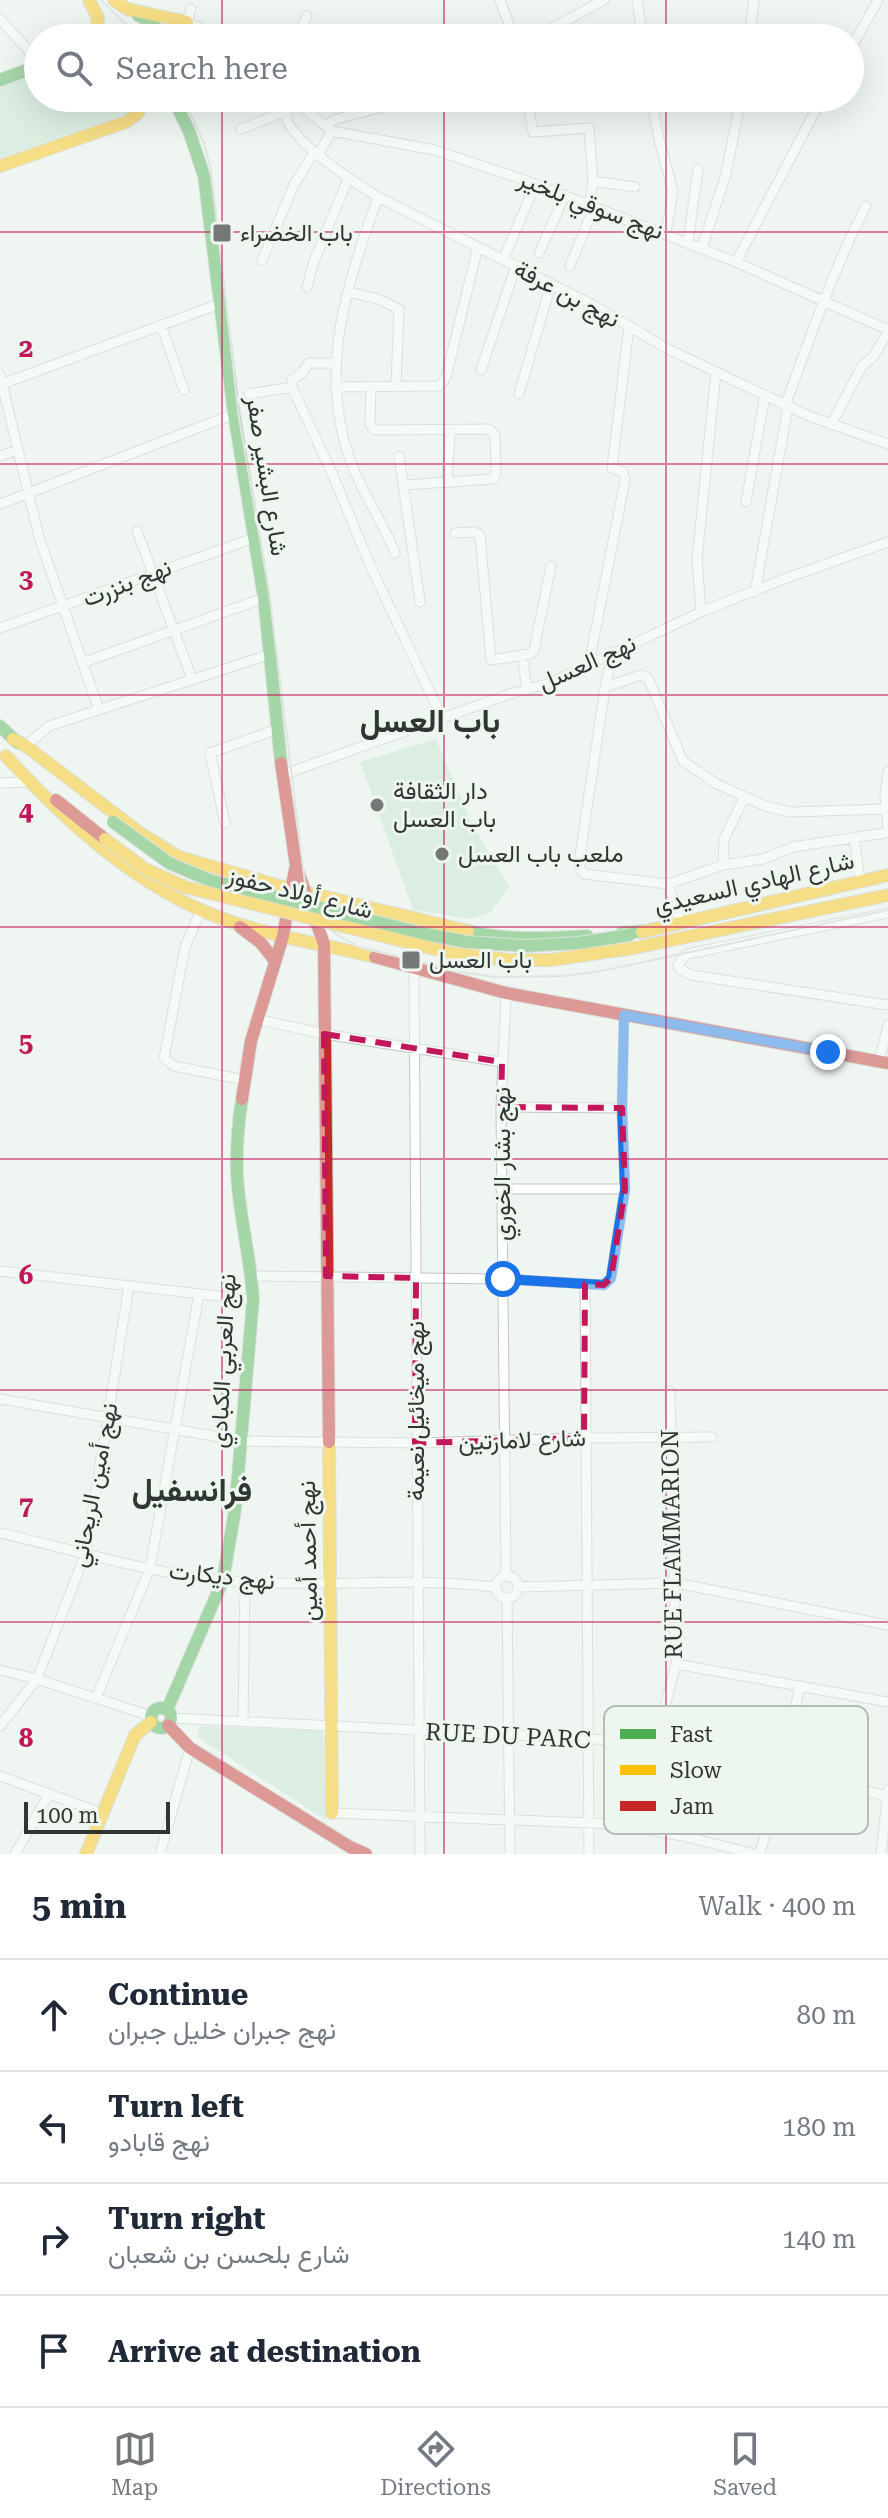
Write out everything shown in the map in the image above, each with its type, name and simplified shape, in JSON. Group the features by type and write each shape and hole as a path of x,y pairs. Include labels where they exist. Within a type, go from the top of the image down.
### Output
{"street":[{"path":"89,0 98,14 99,24"},
{"path":"114,0 153,24"},
{"path":"500,0 509,24"},
{"path":"560,24 604,0"},
{"path":"637,0 641,24"},
{"path":"751,24 754,0"},
{"path":"864,24 878,0"},
{"path":"127,9 191,9"},
{"path":"303,24 307,16"},
{"path":"0,19 24,47"},
{"path":"0,80 24,69"},
{"path":"0,166 126,122 138,112"},
{"name":"شارع البشير صفر","path":"180,112 204,176 234,414 264,598 282,775 296,866"},
{"path":"241,129 274,112"},
{"name":"نهج بن عرفة","path":"288,112 288,124 316,153 348,179 378,197 716,372 831,425 888,444"},
{"name":"نهج سوقي بلخير","path":"305,112 329,128 435,150 565,195 736,262 888,331"},
{"path":"262,260 294,185 316,153 333,120 363,112"},
{"path":"529,112 533,132 589,128 592,206 570,266"},
{"path":"654,112 673,191 666,233"},
{"path":"702,248 725,178 738,112"},
{"path":"736,262 815,112"},
{"path":"688,242 698,169"},
{"path":"307,287 319,246 348,179"},
{"path":"593,181 635,187"},
{"path":"503,260 535,185"},
{"path":"539,253 565,195"},
{"path":"378,197 349,292 334,363 335,387 349,458 395,553"},
{"path":"755,592 787,406 807,341 866,206"},
{"path":"335,387 435,387 444,380 478,247"},
{"path":"481,370 516,266"},
{"path":"519,394 551,284"},
{"path":"349,292 378,299 399,309 396,387"},
{"path":"99,710 62,608 27,495 1,380 219,304"},
{"path":"161,325 184,390"},
{"path":"589,664 625,480 623,472 613,469 629,327"},
{"path":"831,425 862,366 873,357 888,331"},
{"path":"334,363 309,363 292,380 292,387 370,565 443,720"},
{"path":"701,612 697,559 716,372"},
{"path":"249,394 292,387"},
{"path":"371,387 370,424 374,430 493,431 496,473 491,481 403,485"},
{"path":"746,502 765,395"},
{"path":"0,504 234,414"},
{"path":"447,483 450,431"},
{"path":"0,456 18,450"},
{"path":"399,456 420,602"},
{"path":"137,531 192,679"},
{"path":"455,533 474,532 480,535 490,659 530,654 536,646 551,566"},
{"name":"نهج بنزرت","path":"0,628 254,538"},
{"name":"نهج العسل","path":"282,775 550,683 701,612 888,542"},
{"path":"82,663 264,598"},
{"path":"613,652 579,863 581,871 592,877 668,884 723,865 763,859 803,845 886,833 888,772"},
{"path":"26,746 49,726 271,654"},
{"path":"522,655 527,690"},
{"path":"605,687 641,675 648,678 683,761 744,798 790,812 885,809"},
{"name":"شارع أولاد حفوز","path":"0,726 113,822 180,869 238,888 442,937 492,945 632,941"},
{"path":"225,823 210,753 278,729"},
{"name":"شارع أولاد حفوز","path":"13,739 170,853 298,890 483,935 539,938 646,931"},
{"path":"3,753 61,816 103,849 201,910 235,923 506,993 884,1063 888,1025"},
{"name":"شارع أولاد حفوز","path":"3,753 145,869 185,887 451,953 509,960 578,958 632,941"},
{"path":"0,783 29,782"},
{"path":"723,865 724,839 744,798"},
{"path":"854,837 860,880"},
{"name":"نهج أحمد أمين","path":"296,866 298,890 324,944 332,1813 604,1825"},
{"name":"شارع الهادي السعيدي","path":"632,941 646,931 680,922 888,875"},
{"path":"668,884 680,922"},
{"name":"نهج العربي الكبادي","path":"168,1718 223,1580 235,1510 253,1300 237,1178 236,1139 257,1019 298,890"},
{"name":"شارع الهادي السعيدي","path":"632,941 888,895"},
{"path":"201,910 185,947 164,1058 174,1066 244,1080"},
{"path":"888,913 687,954 678,965 691,975 888,1005"},
{"path":"235,923 261,943 275,961"},
{"name":"نهج ميخائيل نعيمة","path":"414,969 412,1048 420,1854"},
{"name":"نهج بشار الخوري","path":"506,993 501,1107 506,1575"},
{"path":"252,1276 503,1279 604,1285 611,1278 625,1189 622,1108 624,1015"},
{"path":"257,1019 324,1034 502,1062"},
{"path":"501,1107 622,1108"},
{"path":"501,1189 625,1189"},
{"path":"0,1271 253,1300"},
{"path":"585,1284 589,1854"},
{"name":"نهج أمين الريحاني","path":"0,1726 37,1679 86,1552 129,1286"},
{"path":"96,1698 150,1568 199,1294"},
{"name":"RUE FLAMMARION","path":"665,1706 676,1664 670,1391"},
{"name":"شارع لامارتين","path":"0,1399 242,1441 415,1443 712,1437"},
{"name":"نهج ديكارت","path":"0,1533 150,1568 223,1580 332,1584 454,1582 495,1587"},
{"path":"506,1575 515,1578 518,1587 515,1595 507,1598 499,1595 495,1587 499,1579 506,1575"},
{"path":"243,1721 245,1582"},
{"path":"518,1587 676,1583 888,1625"},
{"path":"507,1598 510,1854"},
{"path":"676,1664 888,1702"},
{"path":"0,1670 96,1698 151,1719"},
{"path":"796,1706 800,1686"},
{"path":"86,1854 135,1735 157,1709 168,1718 190,1748 330,1836 366,1854"},
{"name":"RUE DU PARC","path":"168,1718 604,1740"},
{"path":"160,1854 190,1748"},
{"path":"0,1776 101,1813"},
{"name":"RUE DU PARC","path":"868,1789 888,1793"},
{"path":"881,1854 888,1793"},
{"path":"15,1854 49,1794"},
{"name":"نهج أحمد أمين","path":"673,1834 758,1854"},
{"path":"758,1854 764,1834"}],"highlighted area":[{"path":"324,1034 502,1062 501,1107 622,1108 625,1189 611,1278 604,1285 585,1284 584,1438 415,1443 416,1278 326,1276"}],"green space":[{"path":"24,77 24,112 129,112 0,158 0,86"},
{"name":"ملعب باب العسل","path":"436,739 471,822 509,886 490,913 471,919 413,910 360,762"},
{"path":"199,1726 323,1731 326,1820 197,1737"}],"tram line":[{"path":"101,0 126,24"},
{"path":"190,112 204,143 211,170 239,418 269,591 306,891 315,914 336,934 361,948 496,977 563,976 601,971 888,910"}],"traffic: fast":[{"path":"138,15 153,24"},
{"path":"0,80 24,71"},
{"path":"180,112 204,176 234,414 264,598 281,763"},
{"path":"0,726 18,743"},
{"path":"113,822 169,863 209,880 421,933 467,942 526,946 578,943 630,935"},
{"path":"468,931 512,938 587,936"},
{"path":"622,933 646,931"},
{"path":"167,1710 223,1580 235,1510 253,1300 237,1174 242,1099"},
{"path":"161,1708 168,1711 171,1718 168,1725 161,1728 154,1725 151,1718 154,1711 161,1708"}],"traffic: slow":[{"path":"89,0 98,18 97,24"},
{"path":"114,0 127,9 186,24"},
{"path":"0,166 126,122 138,112"},
{"path":"13,739 140,833 179,857 276,885 468,931"},
{"path":"6,756 97,844 175,897 244,926 375,957"},
{"path":"105,839 145,869 185,887 451,953 509,960 551,960 634,948"},
{"path":"642,932 888,875"},
{"path":"634,948 888,895"},
{"path":"329,1442 332,1813"},
{"path":"86,1854 135,1735 151,1722"}],"traffic: jam":[{"path":"281,763 296,866 324,944 329,1442"},
{"path":"56,800 105,839"},
{"path":"242,1099 251,1041 283,936 295,869"},
{"path":"240,927 261,943 275,961"},
{"path":"375,957 506,993 888,1063"},
{"path":"168,1725 190,1748 366,1854"}],"place":[{"name":"باب الخضراء","path":"222,233"},
{"name":"دار الثقافة باب العسل","path":"377,805"},
{"name":"ملعب باب العسل","path":"442,854"},
{"name":"باب العسل","path":"411,960"}],"district":[{"name":"باب العسل","path":"430,721"},
{"name":"فرانسفيل","path":"192,1490"}],"route":[{"path":"503,1279 604,1285 611,1278 625,1189 622,1108 624,1015 828,1052"}]}
